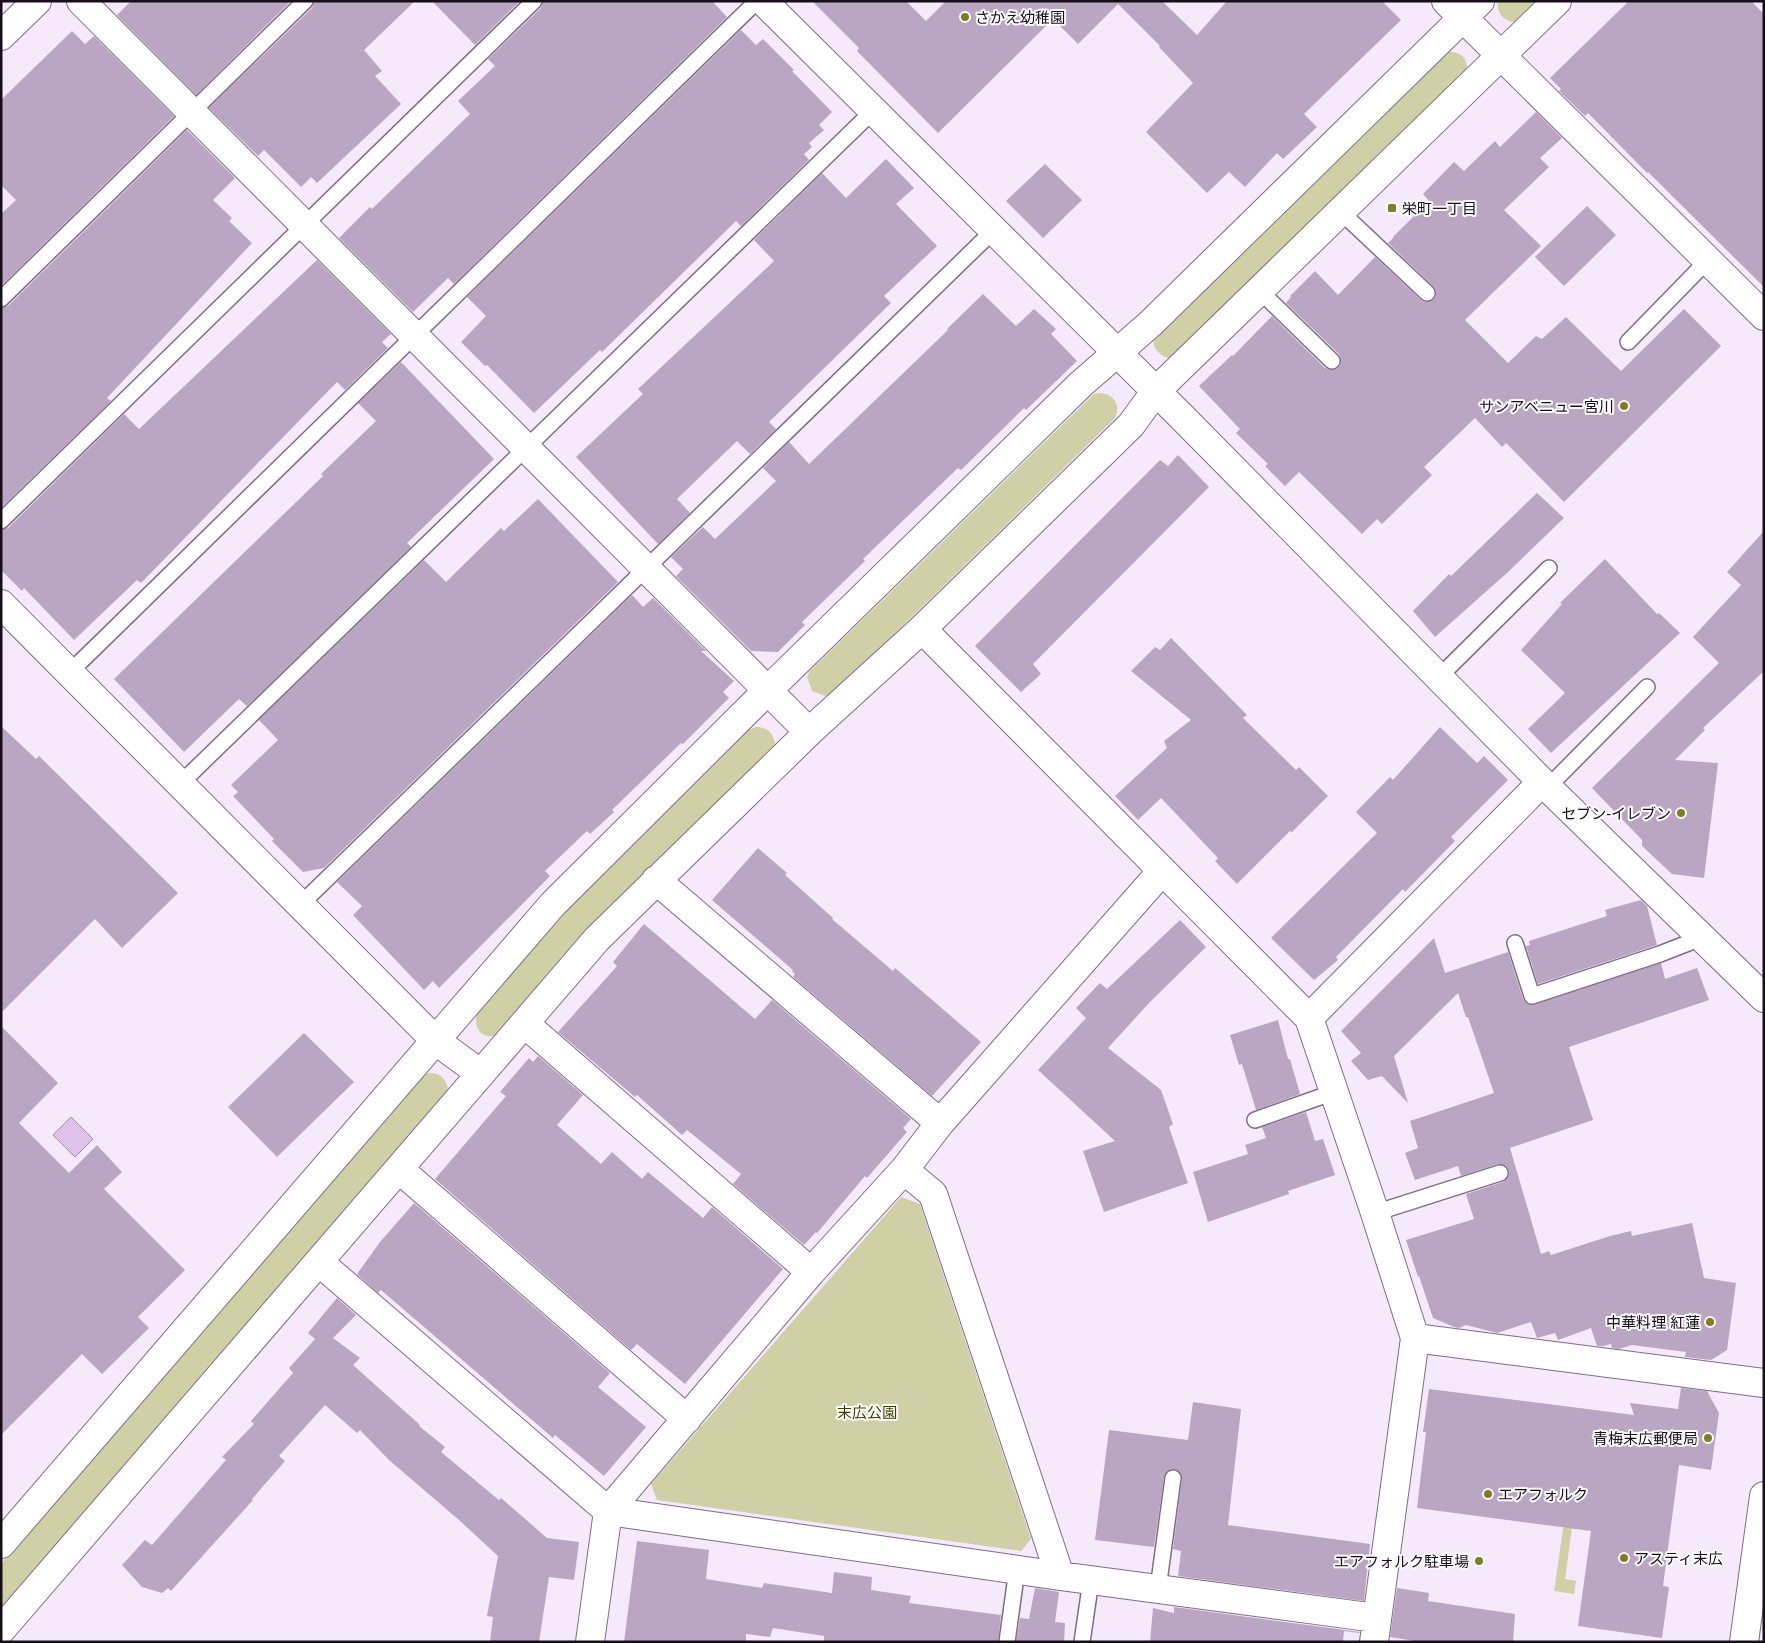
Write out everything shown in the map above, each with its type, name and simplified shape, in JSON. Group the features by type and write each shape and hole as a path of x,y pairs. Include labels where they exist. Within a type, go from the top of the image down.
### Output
{"street":[{"path":"1,36 37,1"},
{"path":"80,1 809,732"},
{"path":"763,1 1545,785 1764,998"},
{"path":"1,1630 597,939 809,732 922,629 1131,425 1155,392 1557,1"},
{"path":"1,1544 553,904 767,690 1081,384 1150,324 1463,7 1500,56 1764,316"},
{"path":"1,604 436,1041 481,1074"},
{"path":"319,1262 608,1511 1158,1589 1375,1630 1415,1338 1376,1213 1309,1018 922,629"},
{"path":"1309,1018 1545,785"},
{"path":"590,1642 608,1511 811,1272 904,1170 940,1123 1162,871"},
{"path":"656,880 940,1123"},
{"path":"525,1024 811,1272"},
{"path":"399,1169 687,1419"},
{"path":"904,1170 933,1194 1060,1576"},
{"path":"1415,1338 1764,1383"},
{"path":"1744,1642 1764,1496"}],"lane":[{"path":"1,299 305,1"},
{"path":"1,520 534,1"},
{"path":"69,672 757,1"},
{"path":"180,784 873,111"},
{"path":"1341,212 1427,293"},
{"path":"300,904 993,231"},
{"path":"1628,342 1707,261"},
{"path":"1260,291 1332,361"},
{"path":"1438,678 1549,568"},
{"path":"1545,785 1647,687"},
{"path":"1515,943 1532,996 1660,954 1701,938"},
{"path":"1255,1120 1334,1092"},
{"path":"1376,1213 1500,1173"},
{"path":"1158,1589 1173,1478"},
{"path":"1007,1642 1016,1569"},
{"path":"1082,1642 1091,1580"}],"green space":[{"path":"1498,1 1542,1 1517,23 1508,21 1500,14"},
{"path":"1445,52 1455,52 1462,56 1467,63 1467,73 1171,359 1160,354 1155,348 1154,335"},
{"path":"1100,393 1109,396 1115,401 1117,413 1115,418 832,695 825,696 812,691 807,677 810,671 1094,394"},
{"path":"756,727 764,728 770,732 774,739 775,747 501,1034 489,1036 480,1032 476,1024 477,1012 567,908 749,730"},
{"path":"429,1073 437,1074 443,1078 447,1084 448,1092 1,1613 1,1564 423,1075"},
{"name":"末広公園","path":"901,1197 920,1204 1031,1539 1021,1551 657,1500 651,1484"},
{"path":"1572,1467 1580,1468 1565,1579 1576,1581 1574,1594 1554,1591"}],"shaded area":[{"path":"71,1117 93,1139 75,1157 53,1135"}],"building":[{"path":"131,1 291,1 196,95 117,15"},
{"path":"314,1 415,1 364,50 382,71 375,76 401,104 317,183 311,177 301,187 264,150 258,156 209,108 312,8"},
{"path":"432,1 520,1 475,45"},
{"path":"543,1 712,1 727,17 454,284 448,278 413,312 339,238 370,207 372,209 470,114 458,101 495,66 488,59 541,8"},
{"path":"812,1 906,1 926,21 946,1 1162,1 1197,35 1227,1 1382,1 1401,20 1304,114 1317,127 1283,159 1277,153 1245,187 1229,172 1207,193 1146,132 1193,83 1160,46 1118,4 1078,44 1053,19 938,133 857,51 859,48"},
{"path":"1629,1 1751,1 1764,14 1764,287 1588,113 1585,116 1559,91 1561,89 1550,78"},
{"path":"741,30 756,45 763,39 832,112 819,125 824,130 809,143 812,147 804,154 809,160 741,226 736,221 602,352 600,350 534,413 487,365 485,366 461,342 486,316 467,297"},
{"path":"72,31 85,44 94,36 174,116 1,286 1,214 16,200 1,185 1,100"},
{"path":"1536,112 1562,138 1540,158 1549,167 1504,210 1541,246 1465,320 1508,363 1536,336 1542,339 1566,317 1621,371 1684,309 1721,346 1564,502 1506,443 1502,447 1475,418 1424,467 1432,475 1382,524 1377,519 1362,534 1299,472 1285,486 1265,466 1268,464 1236,433 1240,429 1199,386 1233,356 1272,316 1325,368 1330,370 1338,368 1341,363 1339,354 1286,303 1290,296 1315,271 1338,295 1375,257 1421,300 1425,302 1433,300 1436,295 1434,287 1388,243 1429,201 1423,194 1454,162 1464,171 1495,141 1500,147"},
{"path":"187,130 235,178 213,200 232,218 229,221 252,243 107,398 111,401 1,508 1,308 8,306"},
{"path":"886,159 914,188 896,204 937,246 884,296 891,303 769,422 776,429 750,454 737,441 677,499 690,513 658,544 576,457 643,394 638,389 774,261 754,240 822,173 846,198"},
{"path":"1045,164 1082,200 1043,238 1006,201"},
{"path":"1587,206 1616,235 1564,286 1535,257"},
{"path":"317,260 391,334 382,342 388,348 345,390 337,382 141,583 137,580 74,640 24,588 22,591 1,570 1,530 8,528 124,414 139,429"},
{"path":"983,294 1016,326 1034,309 1056,329 1051,334 1077,361 1026,410 1024,408 961,470 958,468 863,559 865,561 802,622 805,625 778,652 751,651 676,576 683,569 671,557 703,527 715,539 776,481 763,468 789,442 809,464"},
{"path":"401,362 494,459 407,543 411,547 247,706 239,699 184,752 114,679 323,476 321,474 376,421 358,403"},
{"path":"1178,455 1209,487 1033,664 1041,674 1021,692 975,646 1160,460 1168,466"},
{"path":"1537,493 1564,518 1508,572 1435,637 1413,611 1449,574 1451,576"},
{"path":"538,499 618,582 324,868 303,872 272,841 274,839 233,796 238,792 231,785 278,740 259,720 424,560 446,582 501,528 504,531"},
{"path":"1764,531 1764,671 1703,728 1705,730 1675,760 1718,763 1704,878 1672,874 1642,846 1642,840 1592,788 1719,663 1693,637 1741,585 1727,572"},
{"path":"1605,559 1657,614 1659,613 1680,633 1551,753 1528,729 1565,693 1521,650 1562,604 1560,603"},
{"path":"632,595 643,607 653,598 706,651 701,651 734,681 723,692 729,698 612,810 614,812 590,834 587,831 545,871 550,876 439,988 433,981 424,990 353,915 362,906 337,882"},
{"path":"1171,638 1247,715 1243,718 1296,770 1299,767 1328,796 1237,884 1215,861 1218,858 1161,798 1138,820 1115,796 1167,748 1164,741 1191,720 1131,671 1155,647 1160,650"},
{"path":"1,726 36,759 39,756 178,893 122,948 95,919 1,1013"},
{"path":"1440,727 1477,763 1484,756 1508,780 1451,837 1455,841 1405,892 1403,889 1336,957 1338,960 1314,980 1271,938 1377,833 1356,812 1390,777 1393,780"},
{"path":"758,848 787,873 785,875 832,919 893,971 895,968 981,1042 932,1096 793,977 795,974 793,970 712,900"},
{"path":"1641,900 1647,906 1657,945 1538,984 1526,946 1530,945 1529,941 1607,916 1605,910"},
{"path":"1180,920 1206,947 1149,1003 1108,1048 1161,1090 1173,1124 1169,1127 1188,1183 1104,1212 1083,1151 1115,1141 1038,1070 1086,1018 1076,1008 1100,983 1107,989"},
{"path":"644,924 755,1019 772,1000 911,1119 903,1128 907,1132 867,1178 865,1176 817,1233 804,1245 733,1184 741,1174 687,1130 682,1135 637,1095 635,1097 558,1032 617,966 613,962"},
{"path":"1434,938 1445,973 1508,952 1523,999 1531,1005 1661,963 1665,979 1697,968 1709,1000 1569,1047 1593,1120 1510,1148 1541,1254 1549,1251 1551,1255 1631,1231 1632,1236 1692,1223 1704,1278 1736,1283 1727,1350 1711,1360 1685,1357 1686,1352 1632,1345 1619,1349 1612,1348 1611,1344 1597,1346 1591,1328 1558,1340 1555,1333 1537,1338 1531,1322 1497,1333 1466,1325 1459,1328 1454,1327 1433,1318 1406,1240 1474,1219 1466,1194 1503,1182 1509,1175 1509,1171 1506,1166 1498,1164 1461,1176 1458,1166 1415,1180 1405,1153 1418,1148 1410,1121 1494,1093 1458,993 1394,1056 1408,1103 1382,1076 1368,1080 1351,1061 1361,1053 1341,1031"},
{"path":"1278,1020 1288,1059 1290,1059 1300,1094 1256,1110 1242,1064 1239,1065 1230,1035"},
{"path":"1,1026 58,1083 19,1123 69,1173 97,1145 122,1172 104,1189 185,1270 138,1317 149,1328 102,1374 82,1354 1,1435"},
{"path":"304,1033 354,1082 277,1157 228,1107"},
{"path":"538,1056 583,1095 557,1125 601,1164 612,1152 642,1179 648,1172 703,1218 712,1207 783,1269 685,1384 637,1344 631,1350 435,1179 506,1096 500,1092 529,1058 533,1062"},
{"path":"1306,1112 1315,1141 1323,1139 1335,1175 1288,1191 1289,1194 1208,1222 1193,1172 1248,1154 1245,1145 1266,1138 1262,1127"},
{"path":"414,1203 610,1373 598,1387 646,1427 604,1476 555,1435 553,1438 381,1290 378,1293 357,1274 380,1242"},
{"path":"337,1298 356,1315 333,1338 360,1358 353,1365 419,1426 445,1447 441,1452 499,1500 501,1498 547,1538 579,1542 574,1580 549,1577 539,1642 490,1642 493,1617 487,1616 498,1556 389,1460 360,1430 357,1433 325,1405 279,1456 285,1461 253,1500 171,1591 168,1588 162,1593 142,1587 122,1565 145,1540 152,1545 226,1460 222,1457 254,1424 251,1421 293,1373 289,1368 315,1339 308,1333"},
{"path":"1681,1388 1707,1391 1719,1413 1711,1470 1679,1465 1663,1586 1669,1587 1662,1638 1578,1626 1591,1531 1417,1508 1426,1432 1423,1432 1429,1389 1634,1415 1630,1403 1678,1409"},
{"path":"1193,1402 1241,1409 1228,1525 1370,1544 1364,1601 1178,1576 1181,1551 1173,1549 1182,1479 1179,1471 1175,1469 1169,1470 1164,1477 1154,1547 1095,1540 1109,1430 1188,1440"},
{"path":"637,1541 709,1550 706,1579 762,1588 764,1583 832,1593 834,1572 872,1577 871,1590 911,1596 909,1603 1001,1615 998,1642 824,1642 824,1636 773,1628 770,1637 746,1634 746,1642 624,1642"},
{"path":"1035,1588 1059,1592 1055,1622 1065,1623 1064,1642 1016,1642 1020,1618 1029,1619"},
{"path":"1397,1588 1429,1593 1428,1601 1515,1614 1513,1642 1421,1642 1390,1637"},
{"path":"1174,1607 1360,1632 1344,1631 1343,1642 1150,1642 1153,1608 1174,1613"}],"place":[{"name":"さかえ幼稚園","path":"965,17"},
{"name":"栄町一丁目","path":"1392,208"},
{"name":"サンアベニュー宮川","path":"1624,406"},
{"name":"セブン-イレブン","path":"1681,813"},
{"name":"中華料理 紅蓮","path":"1710,1322"},
{"name":"青梅末広郵便局","path":"1708,1438"},
{"name":"エアフォルク","path":"1488,1494"},
{"name":"アスティ末広","path":"1624,1558"},
{"name":"エアフォルク駐車場","path":"1479,1561"}]}
